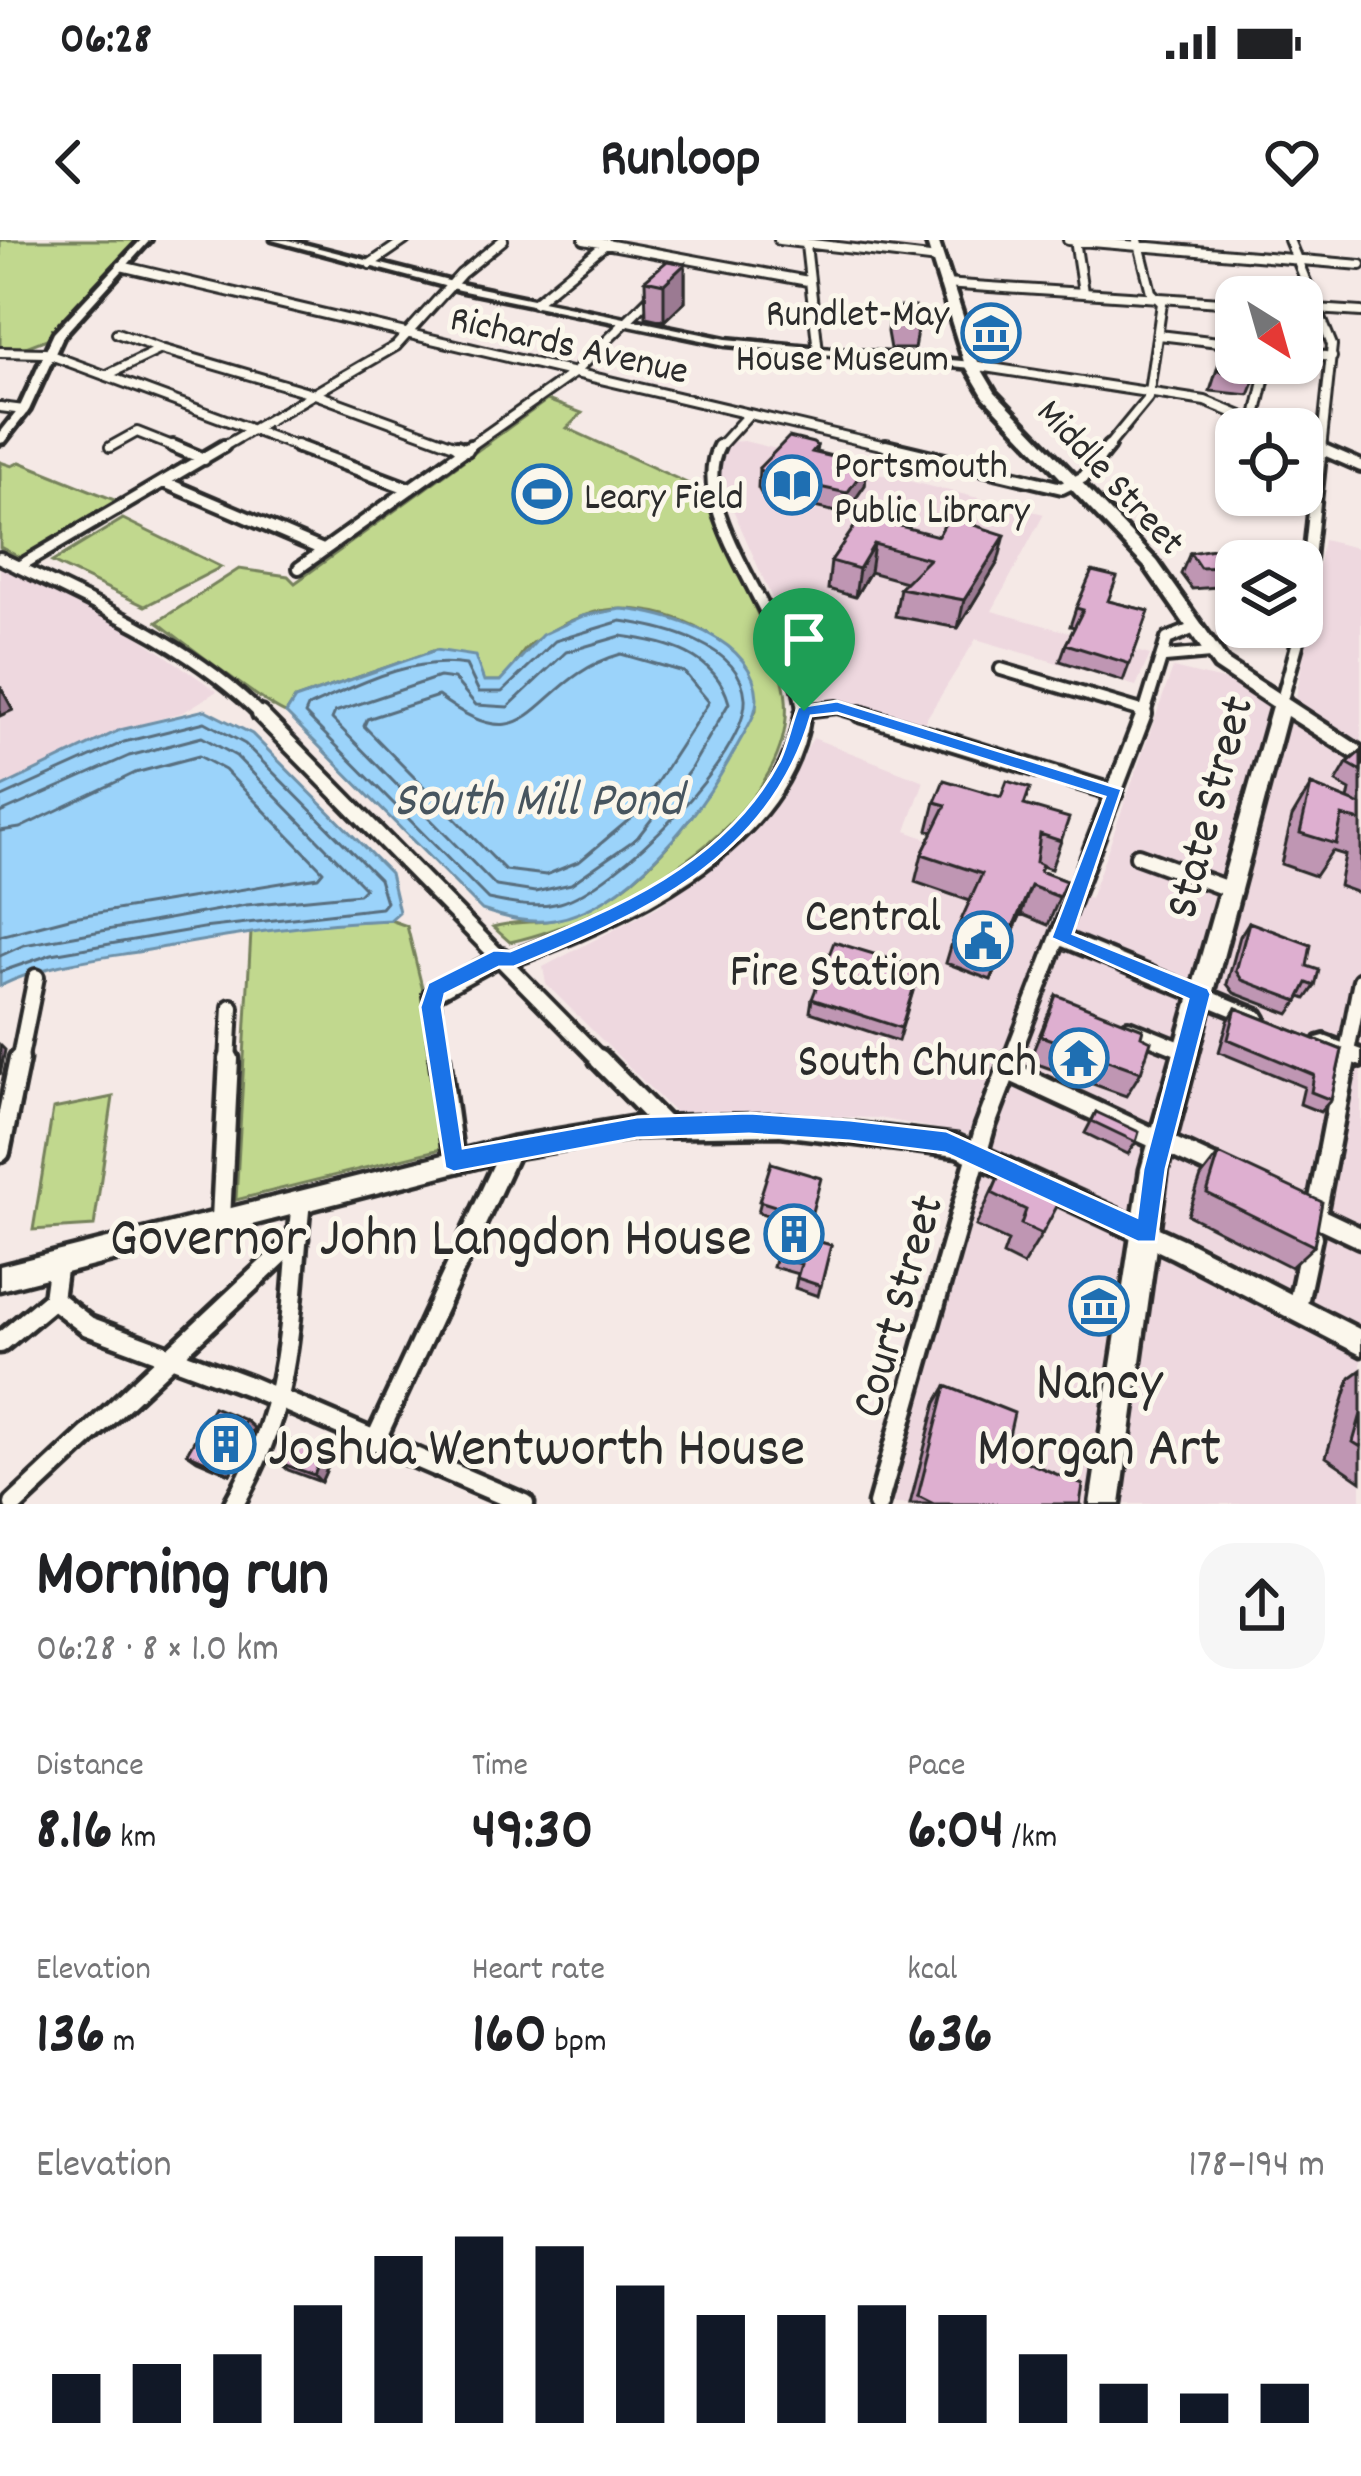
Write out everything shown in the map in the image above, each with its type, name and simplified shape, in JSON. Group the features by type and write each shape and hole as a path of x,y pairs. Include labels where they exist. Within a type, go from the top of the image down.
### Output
{"main road":[{"path":"277,240 314,244 452,285 744,345 972,365"},
{"name":"Middle Street","path":"932,240 972,365 989,394 1150,564 1210,653 1280,706 1361,756"},
{"name":"State Street","path":"1105,1504 1162,1140 1280,706"},
{"path":"1272,739 1293,722 1312,727"},
{"path":"0,1278 511,1148 667,1126 819,1127 934,1139 977,1154 1361,1343"}],"street":[{"path":"0,440 24,410 45,353 146,240"},
{"path":"370,264 405,240"},
{"path":"18,567 411,334 452,285 503,240"},
{"path":"584,240 808,281"},
{"path":"779,240 938,260"},
{"path":"1084,292 1071,240 1138,242 1361,265"},
{"name":"State Street","path":"1288,240 1306,276"},
{"path":"534,303 609,242"},
{"path":"1074,482 1084,477 1151,392 1162,303 1138,242"},
{"path":"806,245 818,352"},
{"path":"299,568 574,373 691,260"},
{"name":"Richards Avenue","path":"121,266 1058,488 1074,482"},
{"path":"944,284 1215,301"},
{"path":"1323,309 1361,312"},
{"name":"State Street","path":"1323,318 1332,357 1323,441"},
{"path":"117,333 315,394 466,450"},
{"path":"1159,335 1215,342"},
{"path":"107,375 161,349"},
{"path":"0,352 45,353 410,489"},
{"path":"1323,356 1332,357"},
{"path":"972,365 1223,408"},
{"path":"0,407 24,410"},
{"path":"454,1161 431,995 443,983 631,908 716,853 779,779 804,711 709,479 716,450 748,415"},
{"path":"110,447 137,432 204,459"},
{"path":"1323,450 1361,466"},
{"path":"164,482 323,550"},
{"path":"0,558 135,624 227,682 667,1126"},
{"name":"Court Street","path":"878,1504 977,1154 1009,1070 1047,995 1061,938 1169,637 1192,629"},
{"name":"State Street","path":"1280,706 1296,648"},
{"path":"1165,657 1210,653"},
{"path":"1001,668 1145,712"},
{"path":"804,711 837,707 1115,793"},
{"path":"1138,856 1231,890"},
{"path":"1061,938 1268,1023"},
{"path":"0,1152 36,977"},
{"path":"1297,1308 1354,1056 1361,980"},
{"path":"221,1219 231,1006"},
{"path":"1111,1021 1185,1051"},
{"path":"1310,1039 1354,1056"},
{"path":"1009,1070 1247,1182"},
{"path":"375,1441 511,1148"},
{"path":"234,1504 284,1403 297,1307 301,1201"},
{"path":"1287,1202 1361,1238"},
{"path":"14,1504 298,1238"},
{"path":"0,1343 53,1298 58,1262"},
{"path":"53,1298 88,1326 172,1356 524,1504"}],"shaded area":[{"path":"744,441 1044,514 992,611 1150,655 1136,686 976,639 920,729 815,696 719,478 721,454 729,442"},
{"path":"1323,540 1361,549 1361,1504 891,1504 992,1139 879,1118 674,1112 546,984 543,967 659,906 747,840 789,784 813,738 924,781 906,831 1090,899 1173,668 1296,698 1305,648 1323,648"},
{"path":"0,565 127,629 217,691 184,712 120,730 0,788"}],"green space":[{"path":"0,240 139,240 47,339 26,347 0,347"},
{"path":"547,400 582,413 567,428 702,490 774,653 782,677 785,726 770,771 740,813 699,851 602,910 510,942 493,927 557,919 591,907 650,864 700,805 756,710 752,683 739,660 719,641 668,616 611,610 579,618 541,637 500,681 484,681 436,650 295,699 286,713 157,622 239,569 288,576 295,583"},
{"path":"0,462 12,466 20,462 117,501 21,558 0,547"},
{"path":"123,519 221,567 145,606 52,562"},
{"path":"390,920 407,926 424,995 445,1148 236,1200 251,932 303,923"},
{"path":"113,1097 94,1226 33,1230 53,1109"}],"water":[{"name":"South Mill Pond","path":"621,609 684,623 725,644 752,677 756,705 722,773 661,853 610,896 554,920 509,918 482,910 286,713 295,699 436,650 475,656 484,681 500,681 542,635 583,616"},
{"name":"South Mill Pond","path":"205,710 252,734 390,873 399,912 390,920 266,931 88,960 34,972 0,986 0,788 120,730"}],"building":[{"path":"667,261 685,264 664,284 645,280"},
{"path":"890,307 915,307 918,324 894,323"},
{"path":"789,437 813,443 817,446 812,452 867,465 847,493 764,475 759,468"},
{"path":"862,516 938,536 949,517 1005,535 964,600 900,588 929,559 874,544 859,569 831,561"},
{"path":"1213,549 1215,567 1200,568 1190,553"},
{"path":"1092,571 1117,577 1108,601 1149,611 1130,664 1066,644 1083,610 1076,608"},
{"path":"1361,751 1361,771 1347,763"},
{"path":"944,780 1001,797 1007,781 1030,788 1024,805 1069,818 1061,841 1040,834 1036,862 1042,865 1040,871 1066,881 1059,897 1031,886 1001,954 954,936 982,874 922,854 946,805 935,802"},
{"path":"1311,785 1361,805 1361,821 1342,816 1336,844 1300,833"},
{"path":"1249,922 1311,945 1307,966 1319,970 1315,986 1307,983 1298,1001 1242,980 1236,971"},
{"path":"834,942 920,968 901,1028 812,999"},
{"path":"1056,995 1143,1029 1141,1036 1151,1041 1141,1072 1041,1036"},
{"path":"1236,1008 1342,1050 1331,1100 1311,1092 1314,1075 1228,1039"},
{"path":"1096,1112 1139,1132 1136,1142 1092,1121"},
{"path":"1219,1154 1322,1202 1314,1246 1207,1193"},
{"path":"1006,1160 1049,1180 1045,1192 1061,1199 1042,1234 1021,1224 1026,1210 992,1193"},
{"name":"Governor John Langdon House","path":"771,1163 821,1178 805,1238 831,1245 821,1286 797,1278 801,1264 775,1256 788,1210 759,1201"},
{"path":"946,1386 1014,1413 1005,1453 1083,1485 1080,1504 934,1504 918,1496"},
{"path":"213,1407 245,1420 220,1467 187,1453"},
{"path":"1361,1414 1361,1447 1353,1442"},
{"path":"291,1441 324,1452 314,1475 280,1463"}],"place":[{"name":"Rundlet-May House Museum","path":"991,333"},
{"name":"Portsmouth Public Library","path":"792,485"},
{"name":"Leary Field","path":"542,494"},
{"name":"Central Fire Station","path":"983,941"},
{"name":"South Church","path":"1079,1058"},
{"name":"Governor John Langdon House","path":"794,1234"},
{"name":"Nancy Morgan Art","path":"1099,1306"},
{"name":"Joshua Wentworth House","path":"226,1444"}],"route":[{"path":"837,707 1115,793 1061,938 1200,994 1154,1169 1147,1234 946,1142 850,1130 749,1124 637,1127 454,1161 431,1007 435,989 502,956 506,961 604,922 696,869 745,825 769,794 791,756 804,711 837,707"}]}
